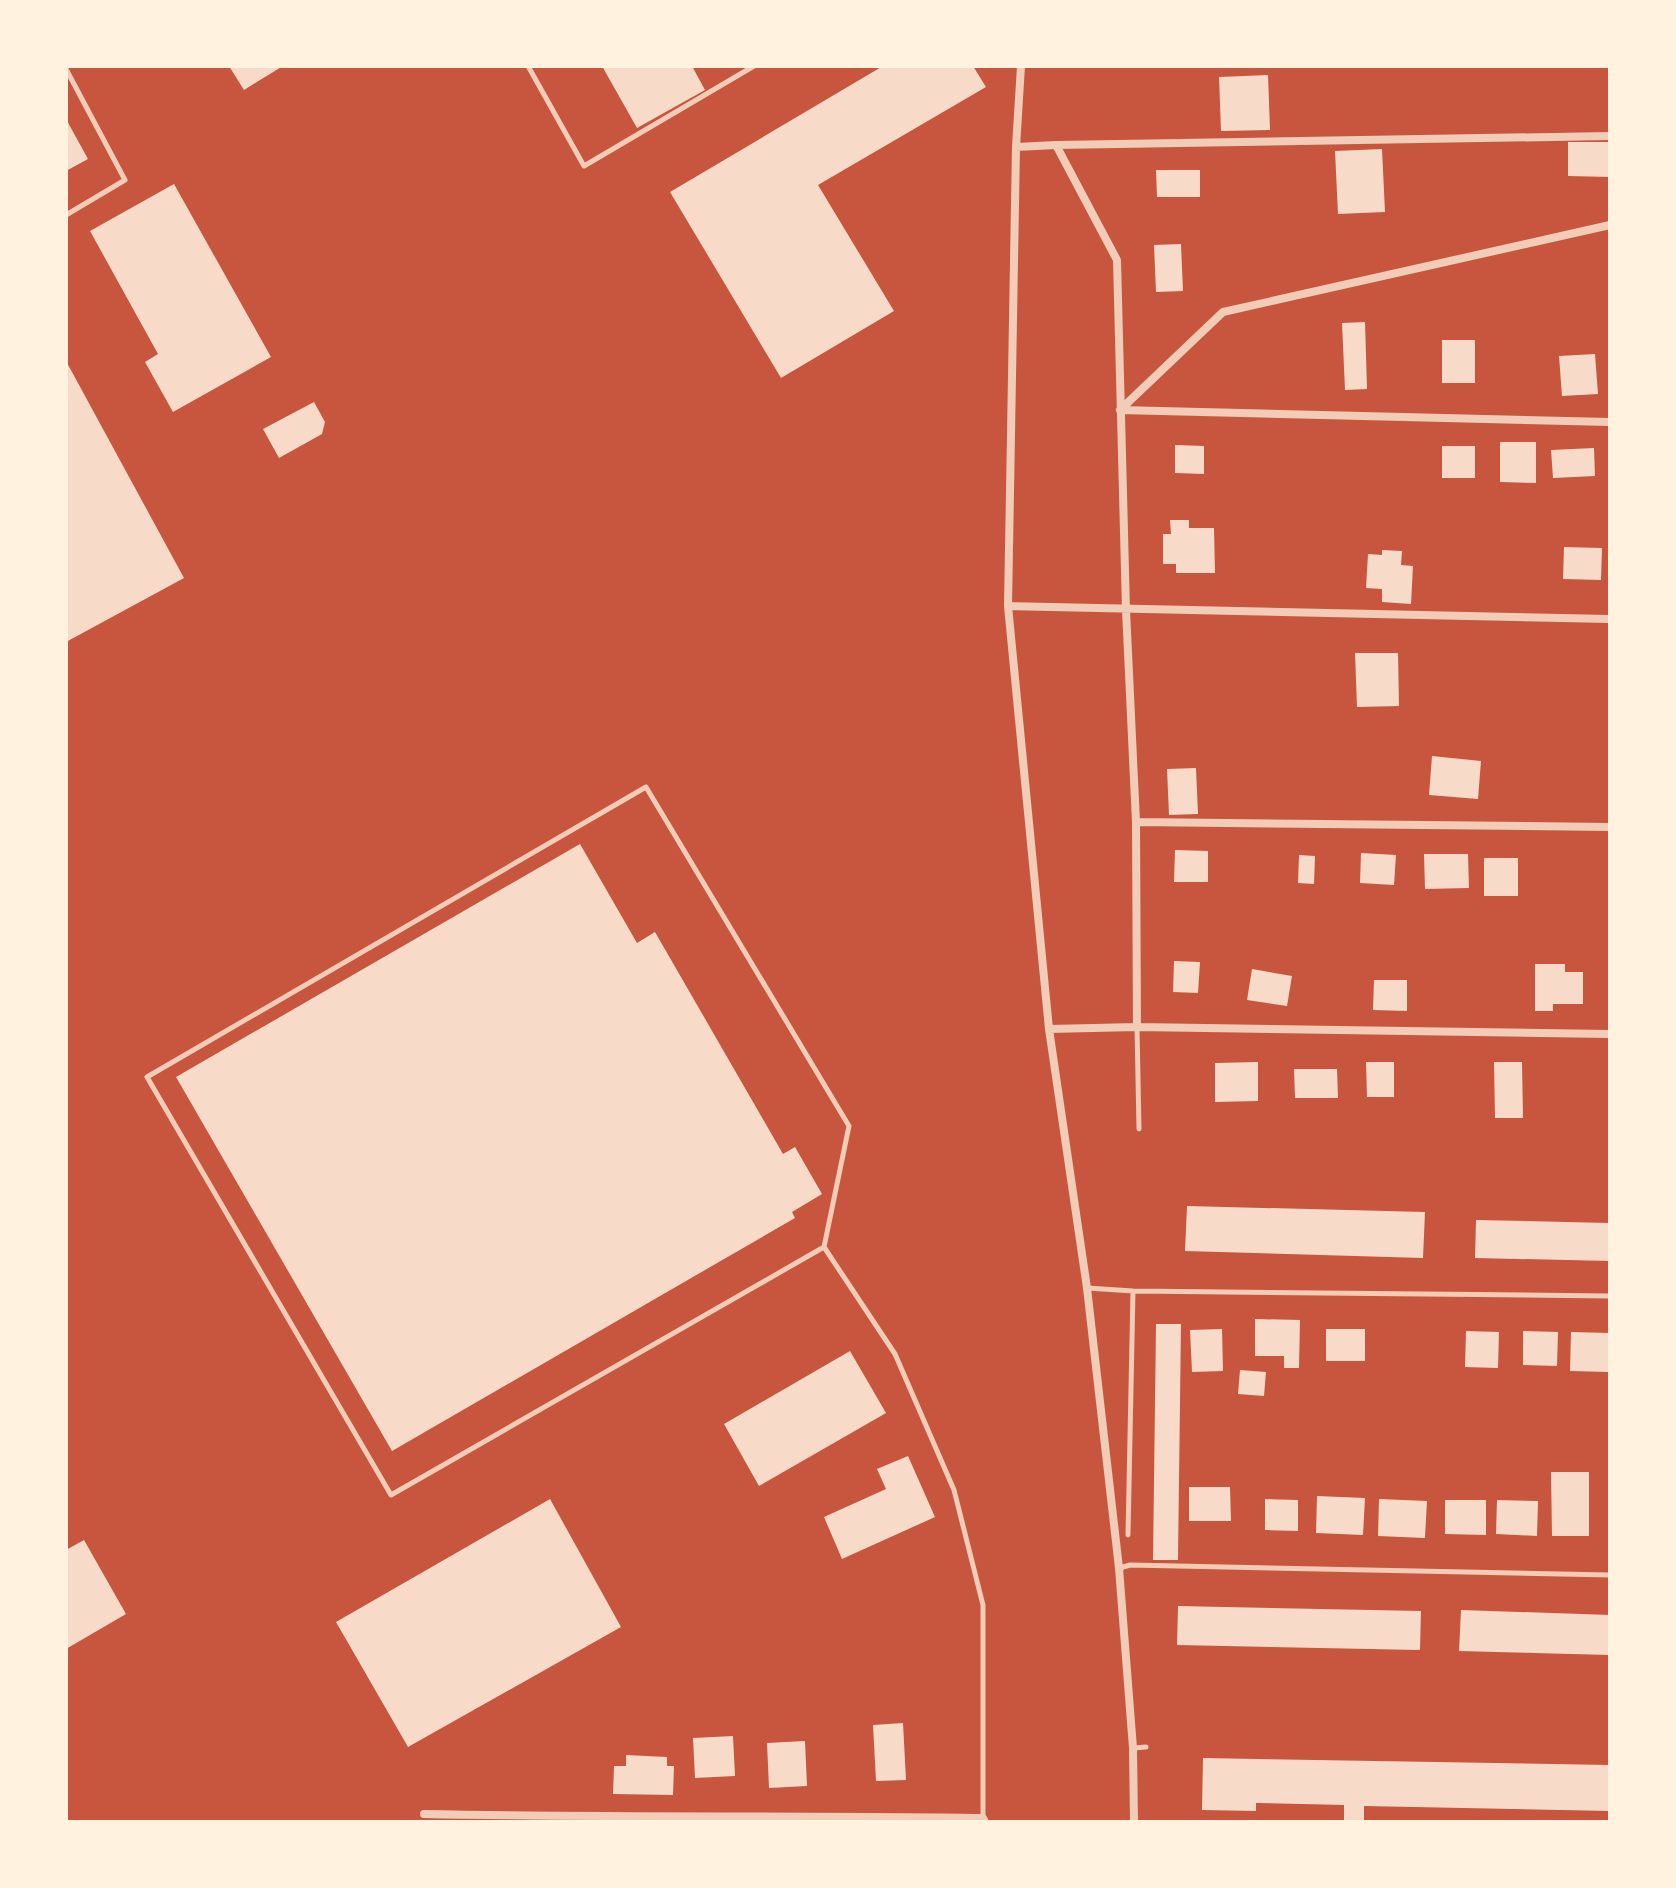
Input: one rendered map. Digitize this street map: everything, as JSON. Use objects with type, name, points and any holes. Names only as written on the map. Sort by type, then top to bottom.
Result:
[{"type":"street","points":[[1021,66],[1016,147],[1008,606],[1049,1029],[1087,1288],[1119,1568],[1133,1748],[1134,1822]]},
{"type":"street","points":[[1016,147],[1610,136]]},
{"type":"street","points":[[1056,145],[1117,260],[1126,610],[1136,822],[1137,1027]]},
{"type":"street","points":[[1120,410],[1223,312],[1610,225]]},
{"type":"street","points":[[1120,410],[1610,422]]},
{"type":"street","points":[[1008,606],[1610,619]]},
{"type":"street","points":[[1136,822],[1610,827]]},
{"type":"street","points":[[1049,1029],[1137,1027],[1610,1034]]},
{"type":"street","points":[[424,1814],[984,1820]]},
{"type":"lane","points":[[528,66],[584,166],[742,69],[754,66]]},
{"type":"lane","points":[[66,69],[125,180],[66,215]]},
{"type":"lane","points":[[824,1247],[391,1495],[147,1077],[646,787],[849,1126],[824,1247],[895,1354],[954,1490],[983,1605],[984,1820]]},
{"type":"lane","points":[[1137,1027],[1139,1129]]},
{"type":"lane","points":[[1087,1288],[1610,1296]]},
{"type":"lane","points":[[1128,1535],[1133,1291]]},
{"type":"lane","points":[[1119,1568],[1148,1565],[1610,1575]]},
{"type":"lane","points":[[1133,1748],[1146,1747]]},
{"type":"building","points":[[229,66],[283,66],[244,90]]},
{"type":"building","points":[[602,66],[692,66],[705,90],[637,128]]},
{"type":"building","points":[[883,66],[973,66],[986,87],[818,185],[894,311],[781,378],[670,192]]},
{"type":"building","points":[[1268,75],[1270,130],[1221,131],[1219,77]]},
{"type":"building","points":[[66,119],[88,159],[66,171]]},
{"type":"building","points":[[1568,142],[1610,142],[1610,177],[1568,176]]},
{"type":"building","points":[[1382,149],[1385,212],[1338,214],[1335,151]]},
{"type":"building","points":[[1156,170],[1200,170],[1200,197],[1157,197]]},
{"type":"building","points":[[174,184],[271,357],[173,412],[145,362],[158,354],[90,231]]},
{"type":"building","points":[[1181,244],[1183,291],[1156,292],[1154,245]]},
{"type":"building","points":[[1365,322],[1367,389],[1345,390],[1342,323]]},
{"type":"building","points":[[1442,340],[1475,340],[1475,383],[1442,383]]},
{"type":"building","points":[[1595,354],[1598,394],[1562,396],[1559,356]]},
{"type":"building","points":[[66,361],[184,578],[66,642]]},
{"type":"building","points":[[314,402],[325,422],[322,434],[279,458],[263,429]]},
{"type":"building","points":[[1500,442],[1536,442],[1536,483],[1500,482]]},
{"type":"building","points":[[1175,445],[1204,446],[1204,474],[1175,473]]},
{"type":"building","points":[[1442,446],[1475,446],[1475,478],[1442,478]]},
{"type":"building","points":[[1594,448],[1595,476],[1553,478],[1551,450]]},
{"type":"building","points":[[1170,520],[1189,520],[1189,528],[1214,528],[1215,573],[1176,573],[1176,564],[1163,564],[1163,534],[1171,534]]},
{"type":"building","points":[[1564,547],[1602,548],[1601,580],[1563,579]]},
{"type":"building","points":[[1382,550],[1402,551],[1401,565],[1413,566],[1411,604],[1382,602],[1382,589],[1366,588],[1368,554],[1382,555]]},
{"type":"building","points":[[1355,653],[1398,653],[1399,706],[1357,707]]},
{"type":"building","points":[[1432,756],[1481,761],[1478,799],[1429,795]]},
{"type":"building","points":[[1196,768],[1198,814],[1169,815],[1167,769]]},
{"type":"building","points":[[580,844],[637,943],[655,932],[783,1154],[795,1147],[822,1194],[792,1212],[795,1218],[392,1451],[176,1077]]},
{"type":"building","points":[[1175,850],[1208,851],[1208,882],[1174,882]]},
{"type":"building","points":[[1361,853],[1396,855],[1394,885],[1360,883]]},
{"type":"building","points":[[1424,854],[1468,854],[1469,888],[1425,889]]},
{"type":"building","points":[[1299,855],[1315,856],[1314,884],[1298,883]]},
{"type":"building","points":[[1484,858],[1518,858],[1518,896],[1484,896]]},
{"type":"building","points":[[1174,961],[1200,962],[1198,993],[1173,992]]},
{"type":"building","points":[[1535,964],[1565,964],[1565,972],[1583,972],[1583,1004],[1553,1004],[1553,1011],[1535,1011]]},
{"type":"building","points":[[1252,969],[1292,976],[1287,1006],[1247,1000]]},
{"type":"building","points":[[1374,980],[1407,980],[1407,1011],[1373,1010]]},
{"type":"building","points":[[1258,1062],[1258,1101],[1215,1102],[1215,1063]]},
{"type":"building","points":[[1366,1062],[1394,1062],[1394,1097],[1367,1097]]},
{"type":"building","points":[[1494,1062],[1522,1062],[1523,1118],[1495,1118]]},
{"type":"building","points":[[1294,1069],[1337,1069],[1338,1098],[1295,1098]]},
{"type":"building","points":[[1187,1206],[1425,1212],[1423,1258],[1185,1251]]},
{"type":"building","points":[[1476,1220],[1610,1223],[1610,1261],[1475,1258]]},
{"type":"building","points":[[1255,1319],[1300,1320],[1299,1368],[1284,1368],[1284,1356],[1255,1356]]},
{"type":"building","points":[[1156,1324],[1181,1324],[1178,1560],[1153,1560]]},
{"type":"building","points":[[1222,1329],[1223,1371],[1192,1372],[1190,1330]]},
{"type":"building","points":[[1326,1329],[1365,1329],[1365,1361],[1326,1361]]},
{"type":"building","points":[[1466,1331],[1499,1332],[1498,1368],[1465,1367]]},
{"type":"building","points":[[1523,1331],[1558,1332],[1557,1366],[1523,1365]]},
{"type":"building","points":[[1571,1332],[1610,1333],[1610,1372],[1570,1371]]},
{"type":"building","points":[[850,1351],[886,1413],[759,1486],[724,1424]]},
{"type":"building","points":[[1240,1370],[1266,1372],[1264,1396],[1238,1394]]},
{"type":"building","points":[[908,1456],[935,1517],[842,1559],[824,1517],[886,1489],[877,1469]]},
{"type":"building","points":[[1551,1472],[1589,1472],[1589,1536],[1552,1536]]},
{"type":"building","points":[[1189,1487],[1230,1487],[1231,1521],[1189,1521]]},
{"type":"building","points":[[1317,1496],[1365,1498],[1363,1535],[1316,1533]]},
{"type":"building","points":[[550,1499],[621,1627],[408,1747],[336,1622]]},
{"type":"building","points":[[1265,1499],[1298,1500],[1298,1531],[1265,1530]]},
{"type":"building","points":[[1379,1499],[1427,1501],[1425,1538],[1378,1536]]},
{"type":"building","points":[[1445,1500],[1486,1500],[1486,1535],[1445,1534]]},
{"type":"building","points":[[1497,1500],[1538,1501],[1537,1536],[1496,1534]]},
{"type":"building","points":[[84,1540],[126,1614],[66,1649],[66,1550]]},
{"type":"building","points":[[1178,1606],[1421,1611],[1420,1650],[1177,1645]]},
{"type":"building","points":[[1461,1610],[1610,1615],[1610,1655],[1459,1651]]},
{"type":"building","points":[[903,1723],[906,1780],[876,1781],[873,1725]]},
{"type":"building","points":[[733,1736],[735,1776],[695,1778],[693,1738]]},
{"type":"building","points":[[805,1741],[807,1786],[769,1788],[767,1743]]},
{"type":"building","points":[[626,1755],[667,1757],[667,1766],[674,1766],[673,1795],[613,1794],[614,1766],[626,1766]]},
{"type":"building","points":[[1203,1758],[1610,1765],[1610,1811],[1364,1806],[1364,1822],[1344,1822],[1344,1805],[1256,1803],[1256,1811],[1202,1810]]}]
